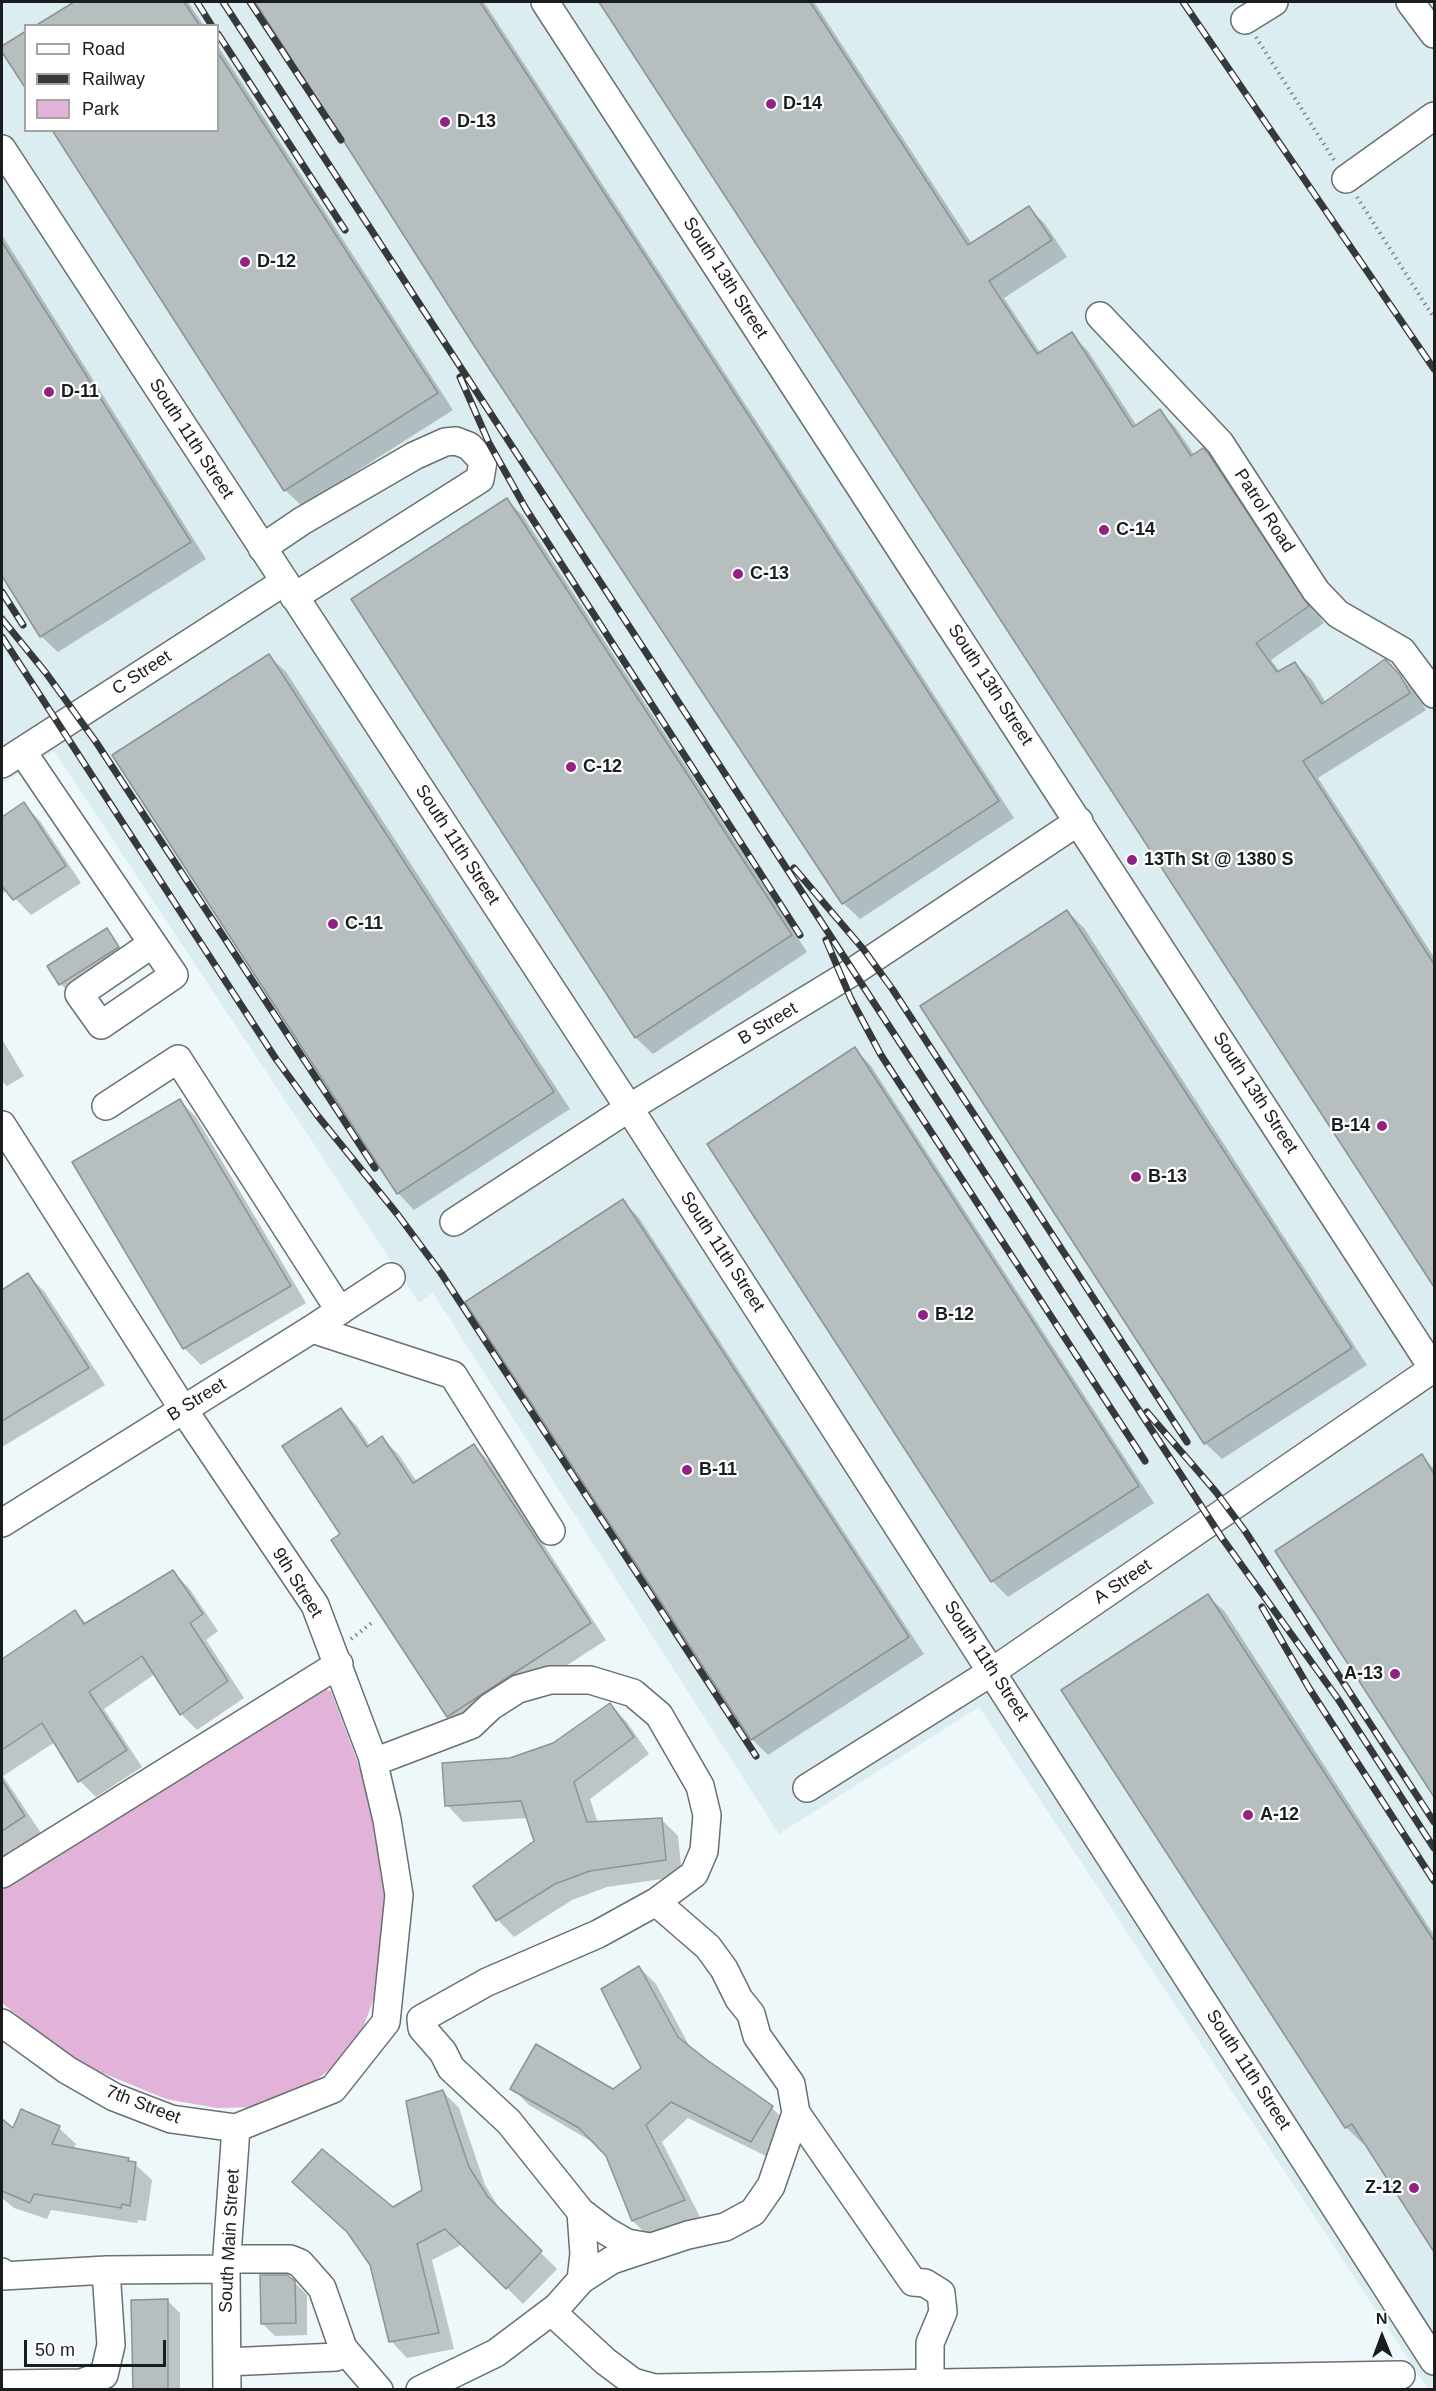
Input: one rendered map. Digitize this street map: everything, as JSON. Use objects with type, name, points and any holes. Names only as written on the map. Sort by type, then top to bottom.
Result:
[{"type":"lane","name":"South 13th Street","points":[[545,2],[1434,1369]]},
{"type":"lane","points":[[1245,20],[1274,2]]},
{"type":"lane","points":[[1410,2],[1434,34]]},
{"type":"lane","points":[[1346,179],[1434,116]]},
{"type":"lane","name":"South 11th Street","points":[[2,149],[629,1108],[993,1671],[1434,2361]]},
{"type":"lane","name":"Patrol Road","points":[[1100,316],[1220,443],[1316,591],[1338,614],[1402,651],[1434,693]]},
{"type":"lane","name":"C Street","points":[[12,757],[289,590],[480,479],[483,461],[469,446],[456,441],[444,442],[414,456],[302,521],[262,548]]},
{"type":"lane","points":[[12,757],[152,944]]},
{"type":"lane","name":"B Street","points":[[454,1222],[629,1108],[854,971],[1079,821]]},
{"type":"lane","points":[[106,1106],[178,1059],[340,1311]]},
{"type":"lane","name":"9th Street","points":[[2,1125],[183,1409],[315,1605],[374,1762],[387,1820],[399,1895],[386,2022],[333,2090]]},
{"type":"lane","name":"B Street","points":[[2,1523],[391,1277]]},
{"type":"lane","points":[[312,1329],[453,1374],[551,1532]]},
{"type":"lane","name":"A Street","points":[[807,1788],[993,1671],[1434,1369]]},
{"type":"lane","points":[[2,1874],[339,1664]]},
{"type":"lane","points":[[374,1762],[471,1725],[490,1707],[518,1689],[550,1680],[590,1680],[633,1694],[660,1715],[682,1751],[700,1786],[707,1815],[704,1851],[694,1874],[656,1902],[598,1934],[487,1982],[421,2019],[422,2028],[443,2052],[451,2068],[509,2122],[581,2212],[627,2243],[650,2247]]},
{"type":"lane","points":[[656,1902],[708,1947],[724,1969],[739,1999],[751,2014],[757,2036],[791,2084],[796,2113],[913,2282],[925,2283],[941,2294],[943,2312],[930,2343],[930,2382]]},
{"type":"lane","name":"7th Street","points":[[2,2023],[67,2070],[114,2097],[171,2119],[236,2128],[333,2090]]},
{"type":"lane","points":[[420,2390],[496,2353],[552,2312],[581,2280],[612,2260],[650,2247],[725,2227],[753,2212],[771,2186],[796,2113]]},
{"type":"lane","name":"South Main Street","points":[[226,2390],[227,2264],[236,2128]]},
{"type":"lane","points":[[581,2212],[584,2254],[581,2280]]},
{"type":"lane","points":[[2,2276],[290,2259],[300,2263],[322,2288],[343,2348],[379,2390]]},
{"type":"lane","points":[[2,2384],[81,2383],[104,2375],[111,2345],[106,2270]]},
{"type":"lane","points":[[552,2312],[604,2361],[633,2382],[654,2388],[1401,2375]]},
{"type":"lane","points":[[227,2362],[336,2357]]},
{"type":"path","points":[[350,1639],[374,1621]]},
{"type":"shaded area","points":[[2,2],[1434,2],[1434,2389],[1428,2389],[979,1707],[779,1834],[433,1293],[419,1303],[54,751],[2,784]]},
{"type":"green space","points":[[316,1685],[331,1691],[365,1782],[386,1886],[375,1995],[363,2028],[339,2063],[297,2094],[260,2107],[217,2108],[166,2099],[93,2069],[52,2043],[2,2003],[2,1890]]},
{"type":"building","points":[[74,2],[184,2],[199,24],[38,24]]},
{"type":"building","name":"C-13","points":[[255,2],[480,2],[999,801],[842,904],[475,347]]},
{"type":"building","points":[[599,2],[810,2],[968,245],[1029,206],[1052,240],[989,281],[1037,354],[1072,332],[1133,427],[1160,409],[1191,456],[1203,448],[1208,453],[1309,606],[1256,643],[1277,672],[1295,662],[1322,704],[1385,659],[1400,675],[1410,693],[1303,761],[1434,964],[1434,1287]]},
{"type":"building","points":[[24,32],[24,86],[2,52],[2,46]]},
{"type":"building","name":"D-12","points":[[219,55],[438,393],[284,491],[53,132],[219,132]]},
{"type":"building","name":"D-11","points":[[2,242],[191,542],[40,637],[2,576]]},
{"type":"building","name":"C-12","points":[[507,498],[792,935],[635,1038],[351,599]]},
{"type":"building","name":"C-11","points":[[269,654],[554,1092],[397,1194],[112,755]]},
{"type":"building","points":[[24,802],[66,866],[13,900],[2,886],[2,817]]},
{"type":"building","name":"B-13","points":[[1067,910],[1352,1348],[1204,1444],[920,1006]]},
{"type":"building","points":[[107,928],[119,947],[59,985],[47,966]]},
{"type":"building","name":"B-12","points":[[855,1047],[1139,1486],[991,1582],[707,1144]]},
{"type":"building","points":[[180,1099],[291,1286],[183,1349],[72,1162]]},
{"type":"building","name":"B-11","points":[[623,1199],[909,1637],[751,1740],[465,1302]]},
{"type":"building","points":[[28,1273],[89,1368],[2,1421],[2,1290]]},
{"type":"building","points":[[341,1408],[367,1447],[382,1436],[413,1483],[474,1444],[591,1623],[447,1717],[331,1540],[340,1534],[282,1446]]},
{"type":"building","name":"A-13","points":[[1422,1454],[1434,1474],[1434,1797],[1275,1551]]},
{"type":"building","points":[[173,1570],[203,1614],[190,1623],[228,1681],[180,1715],[142,1656],[89,1692],[127,1750],[78,1782],[42,1723],[2,1750],[2,1659],[75,1610],[84,1624]]},
{"type":"building","name":"A-12","points":[[1208,1594],[1434,1941],[1434,2252],[1352,2124],[1345,2128],[1061,1690]]},
{"type":"building","points":[[610,1703],[634,1737],[574,1782],[587,1822],[662,1818],[666,1860],[590,1871],[555,1884],[496,1921],[473,1886],[534,1841],[521,1801],[445,1806],[442,1763],[510,1758],[553,1743]]},
{"type":"building","points":[[2,1780],[25,1816],[2,1831]]},
{"type":"building","points":[[639,1966],[678,2037],[773,2106],[751,2142],[671,2102],[646,2125],[685,2200],[632,2221],[606,2156],[579,2128],[510,2089],[536,2044],[613,2089],[641,2068],[601,1989]]},
{"type":"building","points":[[443,2090],[469,2167],[488,2197],[542,2251],[506,2289],[445,2229],[417,2244],[439,2333],[389,2342],[370,2265],[347,2232],[292,2182],[322,2149],[393,2207],[422,2190],[406,2101]]},
{"type":"building","points":[[21,2109],[60,2126],[52,2144],[129,2158],[128,2161],[136,2162],[130,2206],[122,2204],[121,2208],[34,2194],[30,2203],[2,2191],[2,2119],[13,2128]]},
{"type":"building","points":[[260,2275],[287,2275],[295,2281],[296,2323],[261,2324]]},
{"type":"building","points":[[168,2299],[168,2390],[133,2390],[131,2300]]},
{"type":"railway","points":[[197,2],[211,24]]},
{"type":"railway","points":[[223,2],[1222,1538],[1338,1699],[1434,1848]]},
{"type":"railway","points":[[250,2],[341,140]]},
{"type":"railway","points":[[1183,2],[1434,369]]},
{"type":"railway","points":[[219,36],[345,230]]},
{"type":"railway","points":[[460,377],[489,443],[526,509],[800,935]]},
{"type":"railway","points":[[2,592],[23,625]]},
{"type":"railway","points":[[2,619],[46,673],[96,742],[375,1168]]},
{"type":"railway","points":[[2,637],[276,1059],[441,1273],[756,1756]]},
{"type":"railway","points":[[794,868],[864,950],[893,990],[1187,1442]]},
{"type":"railway","points":[[826,940],[851,999],[881,1055],[1145,1461]]},
{"type":"railway","points":[[1147,1412],[1216,1492],[1245,1531],[1434,1822]]},
{"type":"railway","points":[[1262,1607],[1309,1688],[1434,1881]]},
{"type":"place","name":"D-14","points":[[771,104]]},
{"type":"place","name":"D-13","points":[[445,122]]},
{"type":"place","name":"D-12","points":[[245,262]]},
{"type":"place","name":"D-11","points":[[49,392]]},
{"type":"place","name":"C-14","points":[[1104,530]]},
{"type":"place","name":"C-13","points":[[738,574]]},
{"type":"place","name":"C-12","points":[[571,767]]},
{"type":"place","name":"13Th St @ 1380 S","points":[[1132,860]]},
{"type":"place","name":"C-11","points":[[333,924]]},
{"type":"place","name":"B-14","points":[[1382,1126]]},
{"type":"place","name":"B-13","points":[[1136,1177]]},
{"type":"place","name":"B-12","points":[[923,1315]]},
{"type":"place","name":"B-11","points":[[687,1470]]},
{"type":"place","name":"A-13","points":[[1395,1674]]},
{"type":"place","name":"A-12","points":[[1248,1815]]},
{"type":"place","name":"Z-12","points":[[1414,2188]]}]
